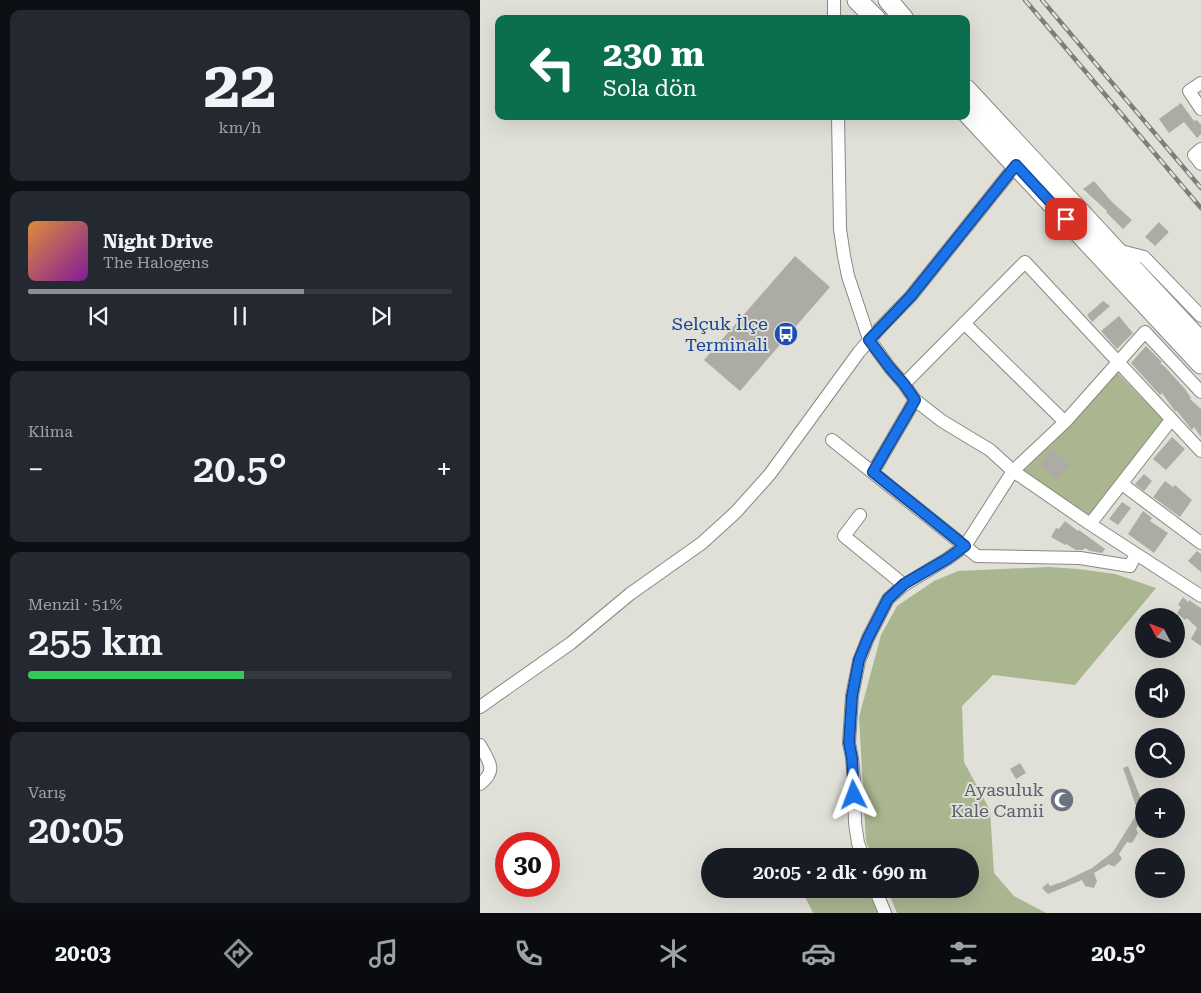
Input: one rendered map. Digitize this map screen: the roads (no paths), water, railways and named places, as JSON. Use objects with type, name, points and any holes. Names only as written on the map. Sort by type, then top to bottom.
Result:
[{"type":"highway","points":[[857,0],[872,15]]},
{"type":"highway","points":[[888,0],[901,15]]},
{"type":"highway","points":[[970,93],[1201,342]]},
{"type":"highway","points":[[970,116],[1201,364]]},
{"type":"street","points":[[834,0],[834,15]]},
{"type":"street","points":[[1201,83],[1189,91],[1201,109]]},
{"type":"street","points":[[838,120],[840,229],[848,276],[869,340],[890,368],[915,400],[942,421],[990,450],[1013,471],[1090,524],[1201,595]]},
{"type":"street","points":[[480,708],[571,642],[630,594],[702,543],[736,512],[770,474],[869,340],[911,296],[1016,165]]},
{"type":"street","points":[[1115,249],[1144,257],[1201,316]]},
{"type":"street","points":[[904,384],[1025,262],[1201,451]]},
{"type":"street","points":[[964,323],[1065,422]]},
{"type":"street","points":[[860,848],[855,824],[853,773],[849,743],[852,696],[859,660],[888,599],[904,584],[947,559],[965,546],[1013,471],[1065,422],[1145,332],[1201,392]]},
{"type":"street","points":[[873,472],[915,400]]},
{"type":"street","points":[[1090,524],[1171,420]]},
{"type":"street","points":[[832,440],[977,556],[1080,558],[1130,566],[1136,554]]},
{"type":"street","points":[[1122,484],[1201,543]]},
{"type":"street","points":[[860,515],[844,536],[904,584]]},
{"type":"street","points":[[480,745],[491,768],[488,777],[480,784]]},
{"type":"street","points":[[879,898],[885,913]]},
{"type":"railway","points":[[1025,0],[1201,208]]},
{"type":"railway","points":[[1042,0],[1201,188]]},
{"type":"place","name":"Selçuk İlçe Terminali","points":[[786,334]]},
{"type":"place","name":"Ayasuluk Kale Camii","points":[[1062,800]]}]
